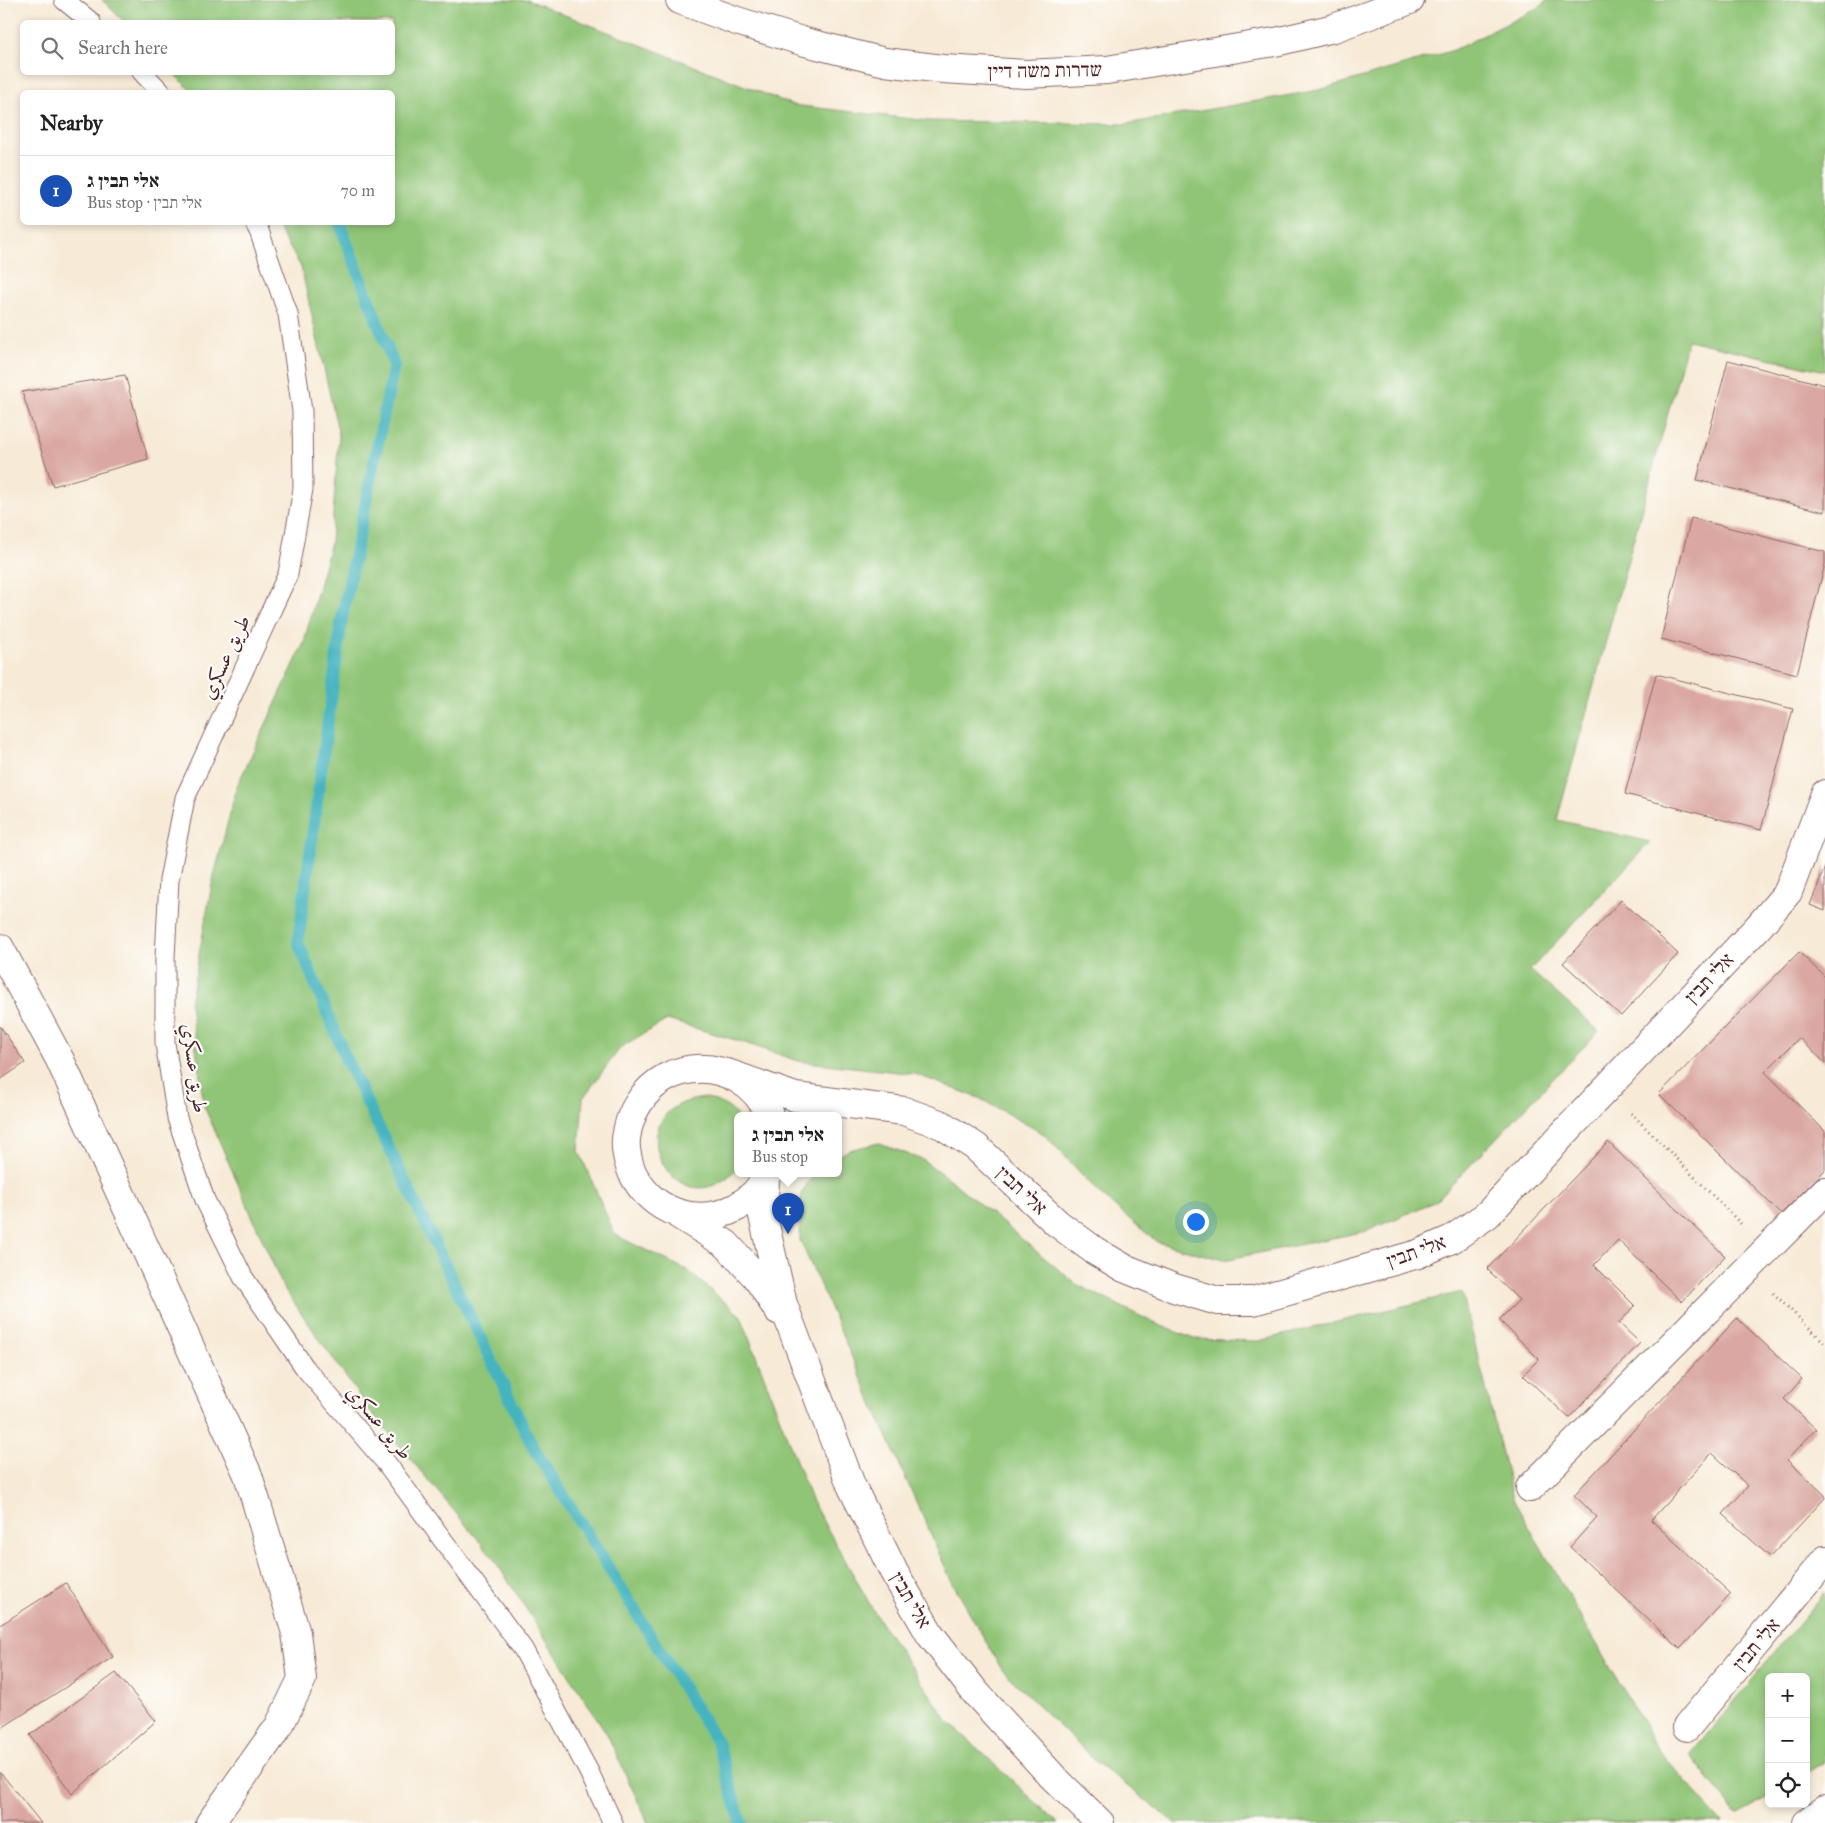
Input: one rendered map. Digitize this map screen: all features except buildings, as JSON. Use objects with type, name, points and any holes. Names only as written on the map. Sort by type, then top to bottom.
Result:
[{"type":"street","name":"שדרות משה דיין","points":[[680,0],[737,21],[805,42],[885,62],[943,69],[1026,74],[1107,70],[1280,42],[1334,28],[1410,0]]},
{"type":"street","name":"אלי תבין","points":[[792,1332],[758,1279],[726,1244],[655,1202],[638,1185],[629,1164],[626,1140],[630,1117],[642,1096],[660,1080],[681,1070],[704,1068],[727,1073],[795,1097],[904,1111],[942,1125],[976,1147],[1057,1223],[1095,1251],[1124,1268],[1174,1288],[1218,1301],[1253,1301],[1418,1254],[1452,1239],[1487,1214],[1759,926],[1788,892],[1825,794]]},
{"type":"street","points":[[0,948],[60,1060],[248,1475],[296,1633],[302,1679],[279,1726],[210,1823]]},
{"type":"street","points":[[727,1073],[749,1086],[766,1106],[768,1112]]},
{"type":"street","name":"אלי תבין","points":[[830,1112],[856,1106]]},
{"type":"street","name":"אלי תבין","points":[[766,1177],[763,1216],[792,1332],[851,1485],[894,1572],[930,1634],[975,1692],[1052,1776],[1100,1823]]},
{"type":"street","points":[[676,1213],[701,1217],[726,1213],[748,1200],[766,1177]]},
{"type":"street","points":[[1530,1488],[1825,1190]]},
{"type":"street","name":"אלי תבין","points":[[1687,1727],[1825,1560]]},
{"type":"street","points":[[1806,1823],[1825,1809]]},
{"type":"lane","points":[[64,0],[89,20]]},
{"type":"lane","points":[[145,75],[159,90]]},
{"type":"lane","name":"طريق عسكري","points":[[256,225],[288,314],[302,411],[303,489],[288,574],[185,798],[168,880],[165,1043],[177,1118],[205,1200],[243,1277],[305,1368],[387,1464],[523,1649],[613,1823]]},
{"type":"path","points":[[1606,1088],[1767,1250]]},
{"type":"path","points":[[1747,1269],[1825,1344]]},
{"type":"green space","points":[[102,0],[527,0],[793,105],[929,121],[1126,124],[1319,90],[1454,50],[1536,9],[1548,0],[1825,0],[1825,371],[1688,340],[1557,820],[1650,842],[1530,970],[1599,1031],[1436,1201],[1367,1231],[1224,1260],[1157,1242],[1103,1197],[1044,1134],[979,1098],[915,1074],[798,1061],[667,1020],[621,1047],[583,1098],[579,1151],[615,1235],[687,1270],[741,1316],[811,1500],[879,1620],[948,1721],[1058,1823],[648,1823],[607,1734],[492,1556],[369,1410],[283,1287],[204,1106],[190,1004],[212,884],[237,786],[303,645],[331,542],[339,435],[301,267],[276,225],[395,225],[395,90],[190,90],[175,75],[395,75],[395,20],[122,20]]},
{"type":"green space","points":[[706,1098],[720,1103],[734,1112],[734,1170],[715,1185],[693,1187],[675,1178],[662,1162],[657,1142],[661,1122],[676,1106]]},
{"type":"green space","points":[[879,1143],[923,1160],[953,1182],[1076,1284],[1154,1323],[1194,1339],[1258,1341],[1462,1292],[1514,1501],[1658,1750],[1723,1822],[1175,1823],[1096,1762],[1002,1670],[950,1578],[800,1240],[801,1193],[812,1177],[842,1177],[842,1154],[849,1150]]},
{"type":"green space","points":[[1825,1592],[1825,1762],[1810,1771],[1810,1673],[1765,1673],[1765,1799],[1737,1814],[1690,1755]]},
{"type":"waterway","points":[[340,225],[394,365],[342,618],[298,942],[347,1061],[532,1445],[718,1744],[741,1823]]},
{"type":"place","name":"אלי תבין ג","points":[[788,1234]]}]
